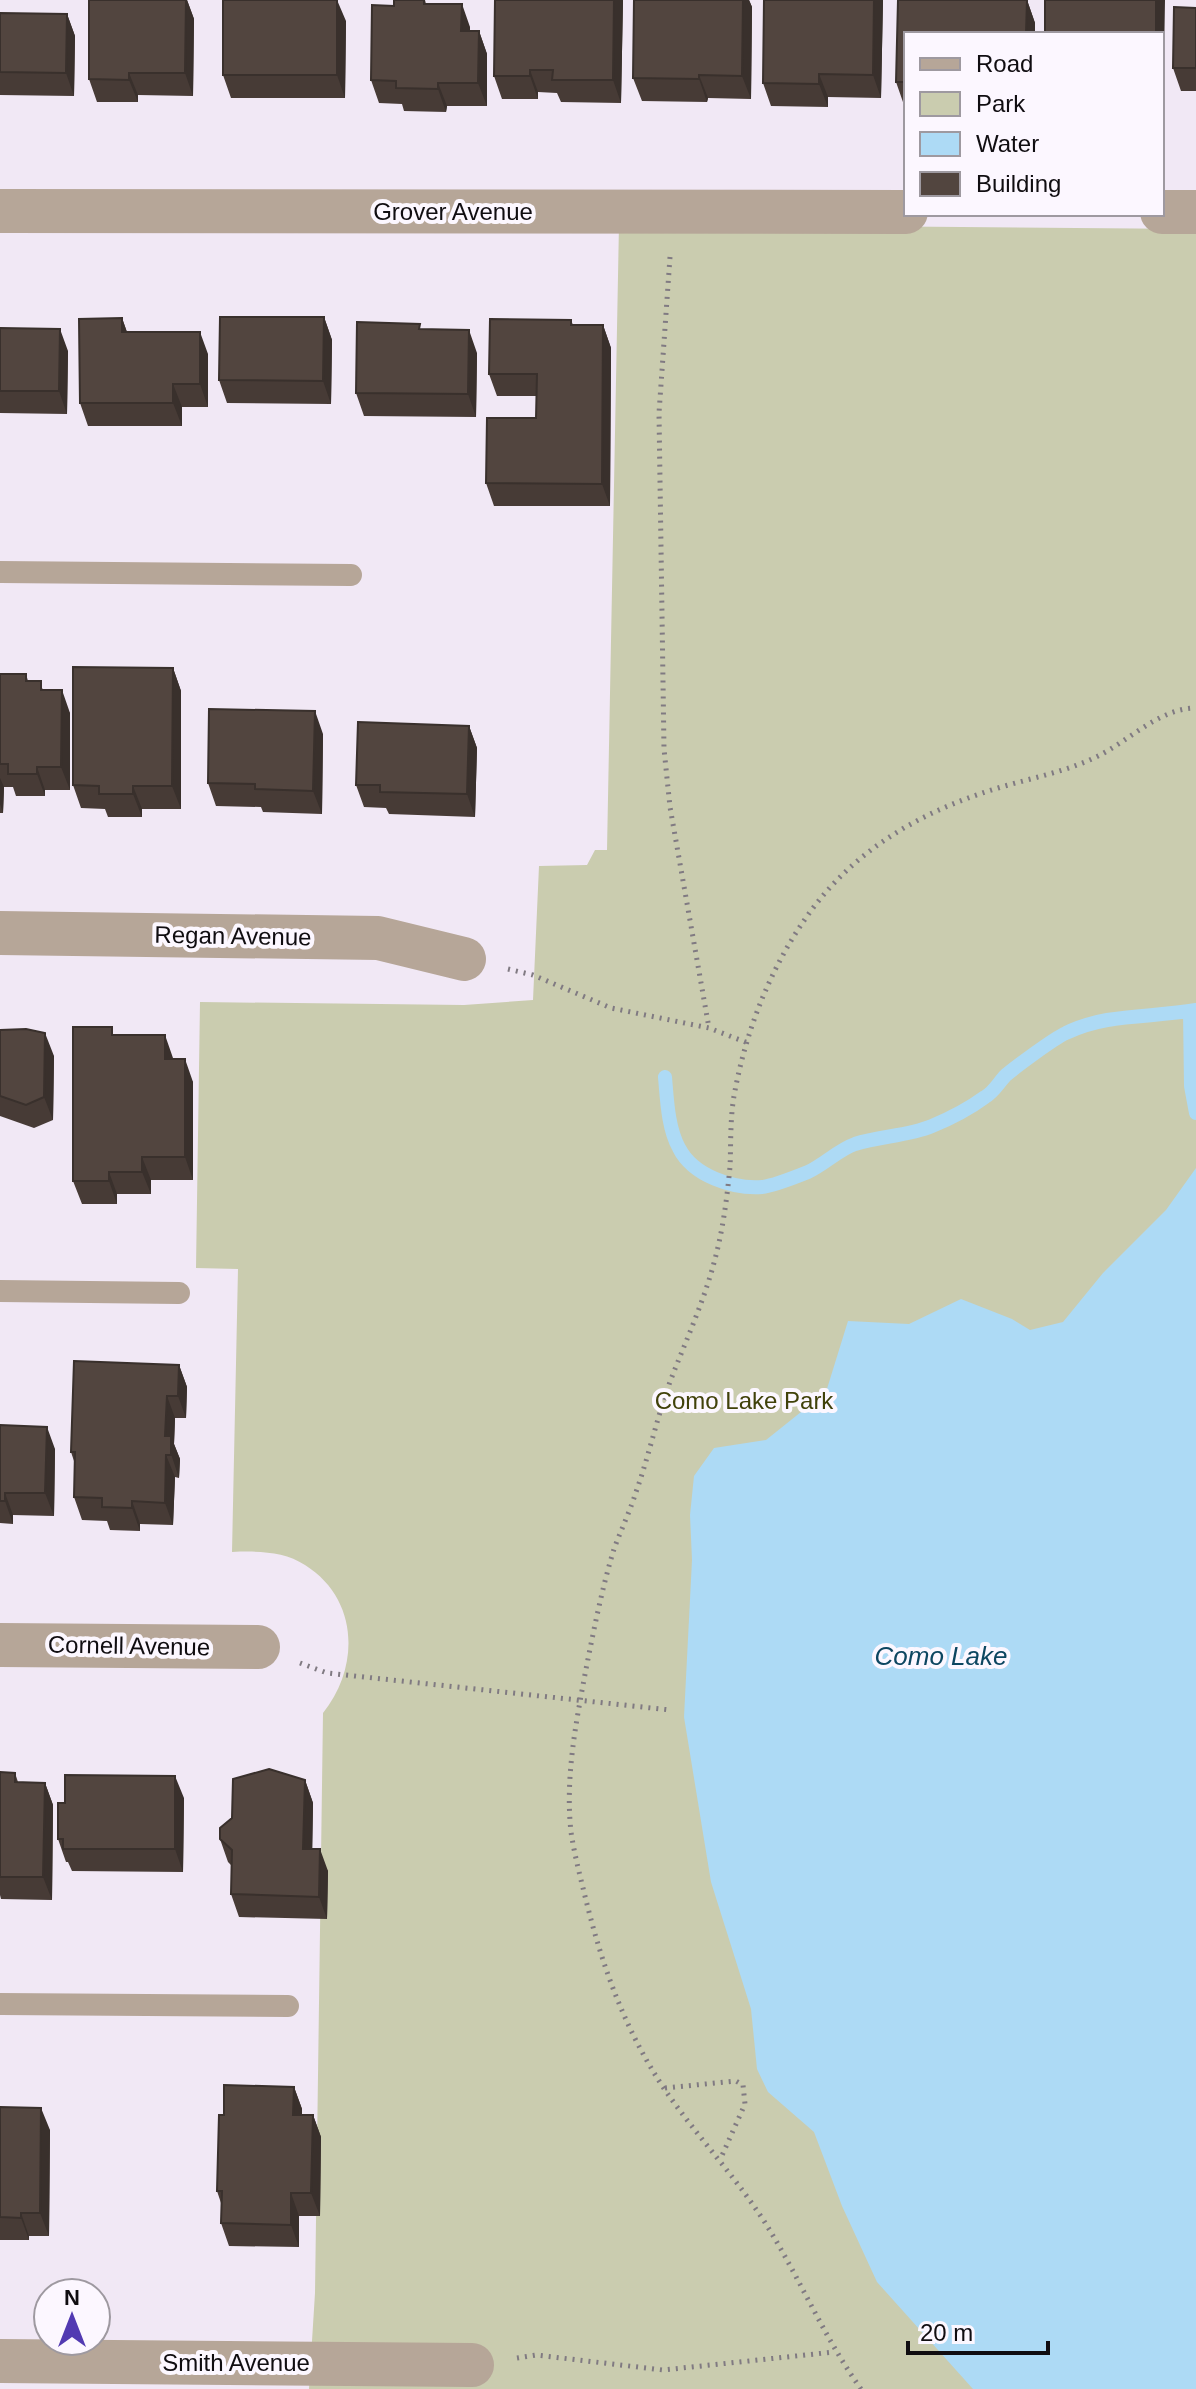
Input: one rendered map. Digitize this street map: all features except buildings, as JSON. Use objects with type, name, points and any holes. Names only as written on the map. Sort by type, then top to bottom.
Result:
[{"type":"street","name":"Grover Avenue","points":[[0,211],[904,212]]},
{"type":"street","points":[[1164,212],[1196,212]]},
{"type":"street","name":"Regan Avenue","points":[[0,933],[378,938],[464,959]]},
{"type":"street","name":"Cornell Avenue","points":[[0,1645],[258,1647]]},
{"type":"street","name":"Smith Avenue","points":[[0,2361],[472,2365]]},
{"type":"lane","points":[[0,572],[351,575]]},
{"type":"lane","points":[[0,1291],[179,1293]]},
{"type":"lane","points":[[0,2004],[288,2006]]},
{"type":"path","points":[[671,244],[659,413],[664,749],[670,807],[709,1028]]},
{"type":"path","points":[[861,2389],[834,2352],[766,2225],[664,2088],[619,2008],[592,1925],[571,1834],[570,1765],[595,1625],[614,1551],[671,1378],[716,1258],[729,1173],[734,1097],[762,996],[788,945],[814,907],[844,872],[870,850],[935,809],[1071,767],[1096,757],[1169,714],[1196,708]]},
{"type":"path","points":[[464,959],[533,975],[611,1008],[709,1028],[748,1043]]},
{"type":"path","points":[[258,1647],[327,1673],[670,1710]]},
{"type":"path","points":[[664,2088],[736,2081],[743,2085],[745,2104],[720,2160]]},
{"type":"path","points":[[472,2365],[536,2355],[663,2370],[834,2352]]},
{"type":"green space","name":"Como Lake Park","points":[[619,224],[1196,229],[1196,2389],[309,2389],[315,2293],[323,1713],[343,1675],[348,1655],[348,1634],[336,1596],[323,1579],[305,1565],[279,1554],[232,1552],[238,1269],[196,1268],[200,1002],[464,1005],[533,1000],[539,866],[587,865],[595,850],[607,850]]},
{"type":"water","name":"Como Lake","points":[[1196,1168],[1196,2389],[973,2389],[877,2282],[842,2206],[814,2132],[768,2092],[757,2069],[751,2009],[711,1882],[684,1717],[694,1476],[714,1448],[766,1440],[826,1392],[848,1321],[909,1324],[961,1299],[1012,1319],[1030,1330],[1063,1322],[1103,1273],[1166,1210]]},
{"type":"waterway","points":[[665,1077],[672,1132],[685,1158],[715,1179],[739,1186],[762,1187],[808,1172],[855,1144],[923,1129],[952,1117],[988,1095],[1006,1075],[1066,1033],[1113,1019],[1196,1010]]},
{"type":"waterway","points":[[1190,1011],[1191,1086],[1196,1113]]}]
